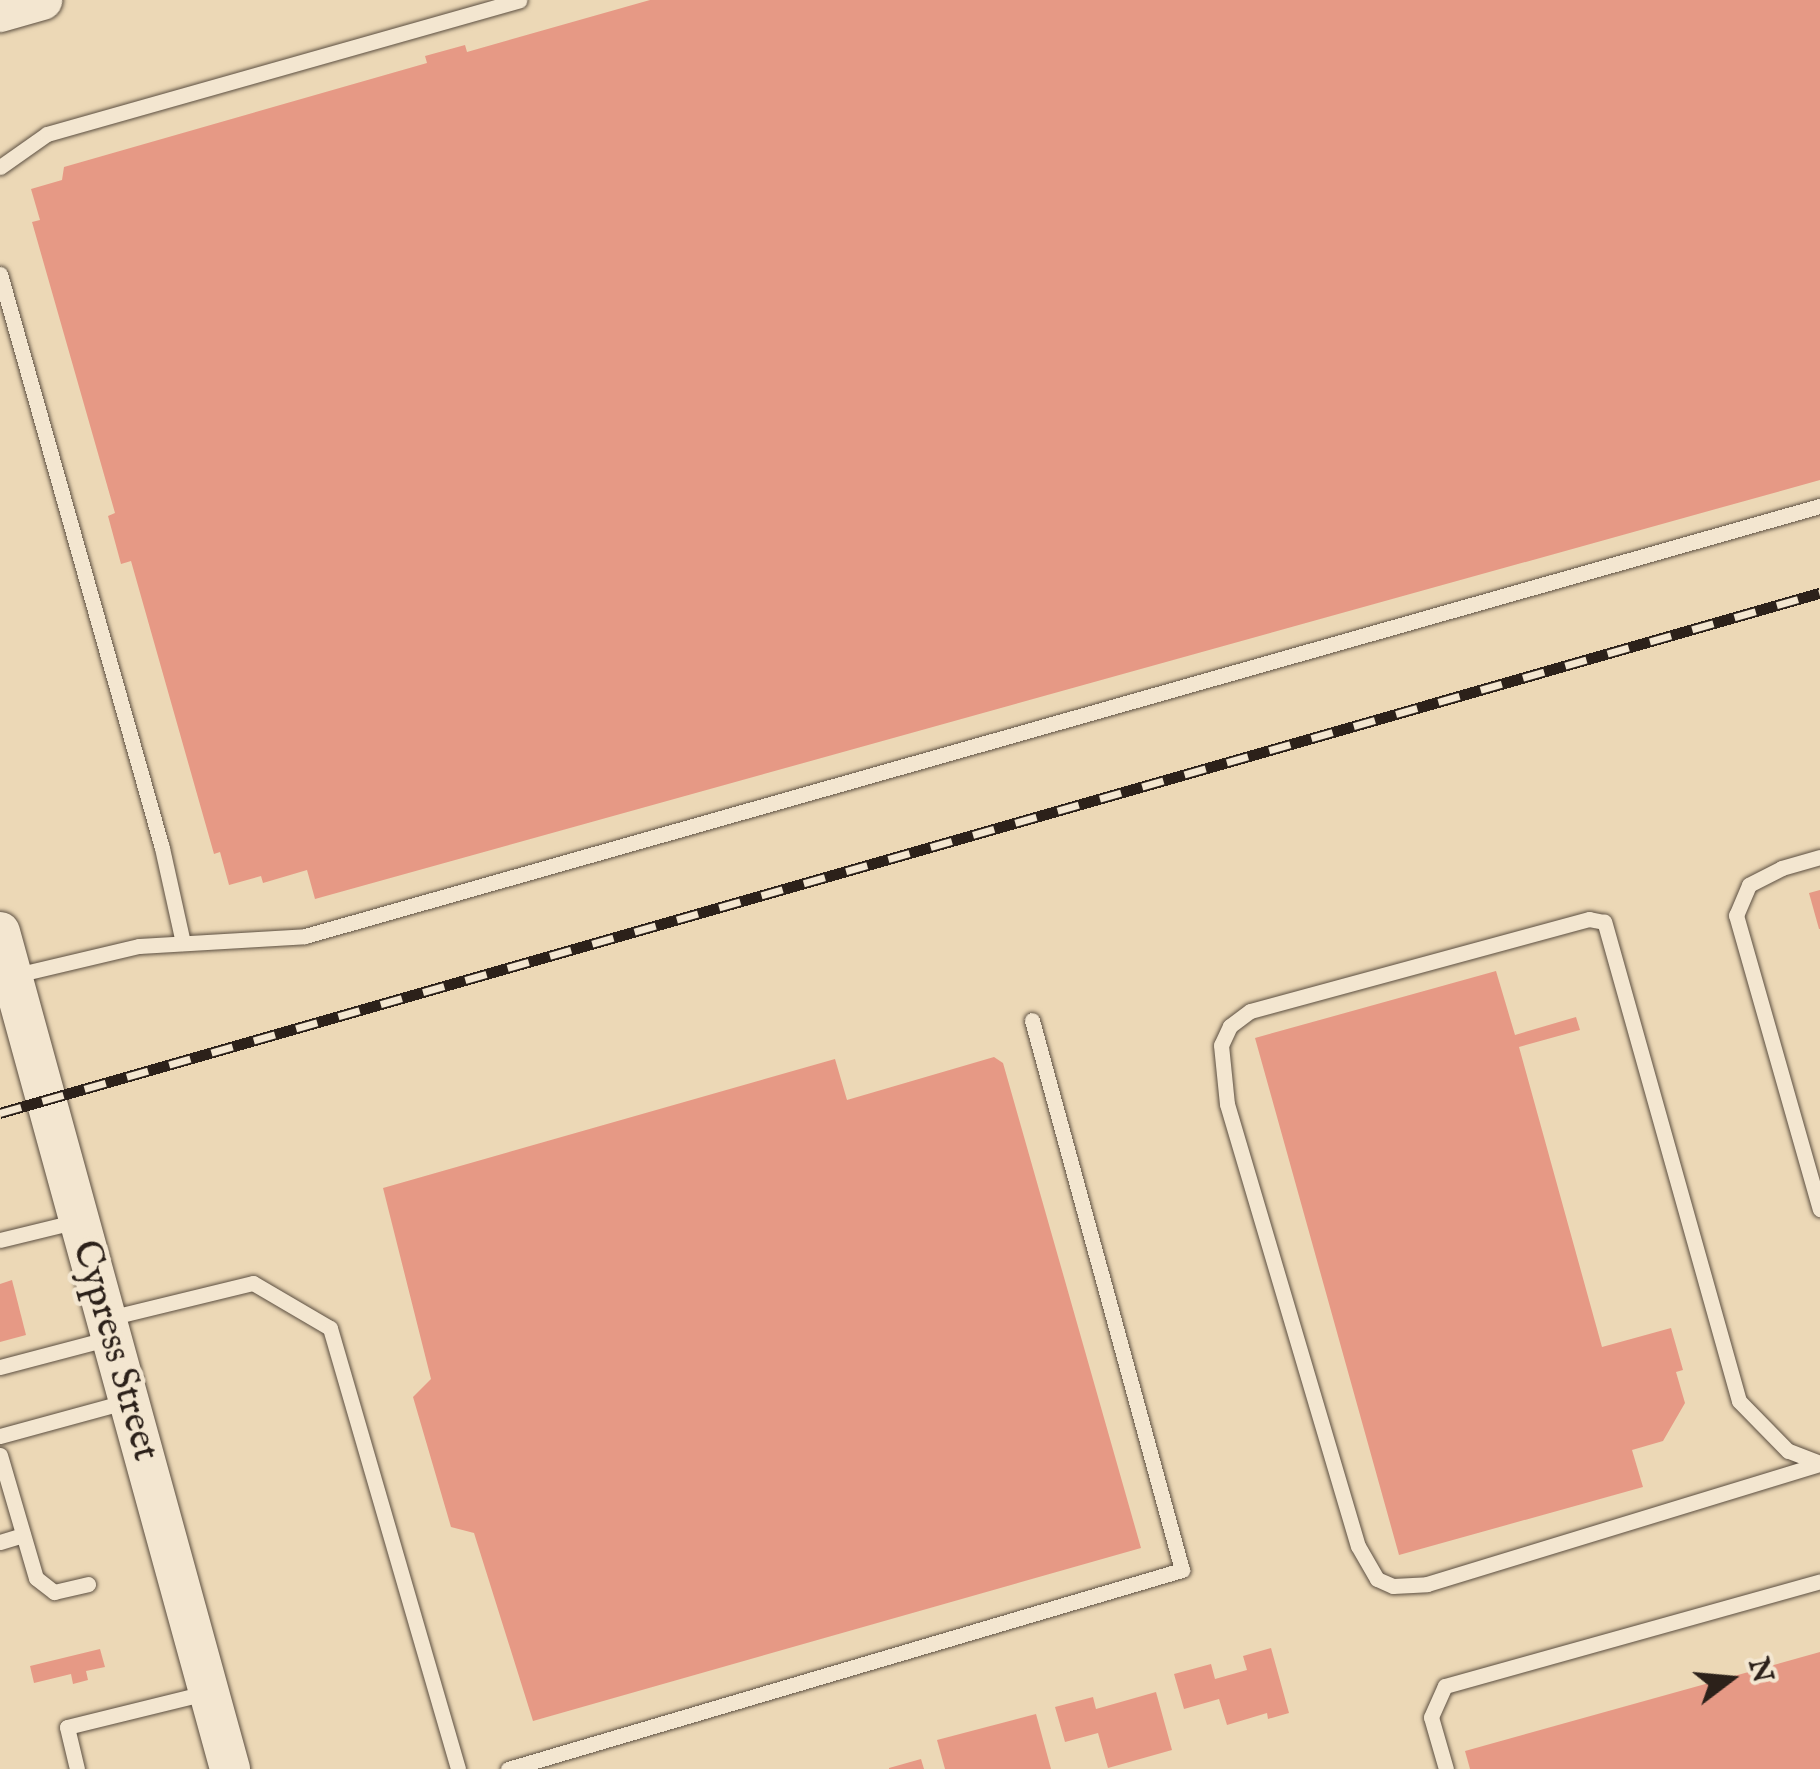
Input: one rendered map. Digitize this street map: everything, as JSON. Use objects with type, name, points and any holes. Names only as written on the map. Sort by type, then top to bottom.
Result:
[{"type":"street","points":[[0,12],[42,0]]},
{"type":"street","name":"Cypress Street","points":[[0,932],[11,1000],[78,1221],[230,1769]]},
{"type":"lane","points":[[0,167],[46,134],[519,0]]},
{"type":"lane","points":[[0,274],[157,829],[183,944]]},
{"type":"lane","points":[[11,1000],[139,946],[305,936],[1820,506]]},
{"type":"lane","points":[[1820,857],[1782,868],[1749,885],[1736,915],[1820,1209]]},
{"type":"lane","points":[[1589,919],[1604,922],[1739,1401],[1788,1450],[1820,1463],[1427,1584],[1393,1586],[1376,1579],[1358,1546],[1226,1104],[1221,1044],[1230,1026],[1250,1010],[1589,919]]},
{"type":"lane","points":[[508,1769],[1182,1570],[1032,1020]]},
{"type":"lane","points":[[0,1240],[78,1221]]},
{"type":"lane","points":[[0,1367],[108,1328],[253,1284],[330,1328],[458,1769]]},
{"type":"lane","points":[[0,1436],[128,1401]]},
{"type":"lane","points":[[0,1455],[36,1578],[54,1592],[88,1584]]},
{"type":"lane","points":[[0,1542],[24,1535]]},
{"type":"lane","points":[[1446,1769],[1431,1717],[1445,1686],[1820,1581]]},
{"type":"lane","points":[[77,1769],[66,1727],[209,1692]]},
{"type":"building","points":[[650,0],[1820,0],[1820,480],[315,899],[307,870],[263,883],[261,876],[229,885],[220,852],[214,854],[131,561],[121,564],[108,516],[115,513],[32,222],[40,220],[31,189],[62,180],[64,167],[427,63],[425,56],[465,45],[467,52]]},
{"type":"building","points":[[1820,890],[1820,929],[1819,929],[1809,893]]},
{"type":"building","points":[[1496,971],[1515,1035],[1576,1017],[1580,1030],[1519,1047],[1602,1347],[1671,1328],[1683,1370],[1676,1372],[1685,1403],[1663,1441],[1632,1450],[1643,1487],[1399,1555],[1255,1038]]},
{"type":"building","points":[[994,1057],[1003,1063],[1141,1548],[533,1721],[474,1533],[451,1527],[413,1397],[431,1379],[383,1188],[835,1059],[847,1100]]},
{"type":"building","points":[[12,1280],[26,1335],[0,1342],[0,1284]]},
{"type":"building","points":[[1271,1648],[1289,1713],[1268,1719],[1267,1713],[1227,1725],[1219,1699],[1184,1709],[1174,1674],[1211,1664],[1215,1679],[1247,1670],[1243,1656]]},
{"type":"building","points":[[100,1649],[105,1667],[86,1671],[88,1680],[73,1684],[71,1674],[34,1683],[30,1666]]},
{"type":"building","points":[[1820,1652],[1820,1769],[1470,1769],[1465,1751]]},
{"type":"building","points":[[1156,1692],[1172,1750],[1108,1768],[1098,1733],[1065,1742],[1055,1707],[1093,1697],[1096,1709]]},
{"type":"building","points":[[1036,1714],[1051,1769],[945,1769],[937,1740]]},
{"type":"building","points":[[921,1759],[924,1769],[889,1769],[889,1768]]},
{"type":"railway","points":[[0,1113],[1820,593]]}]
